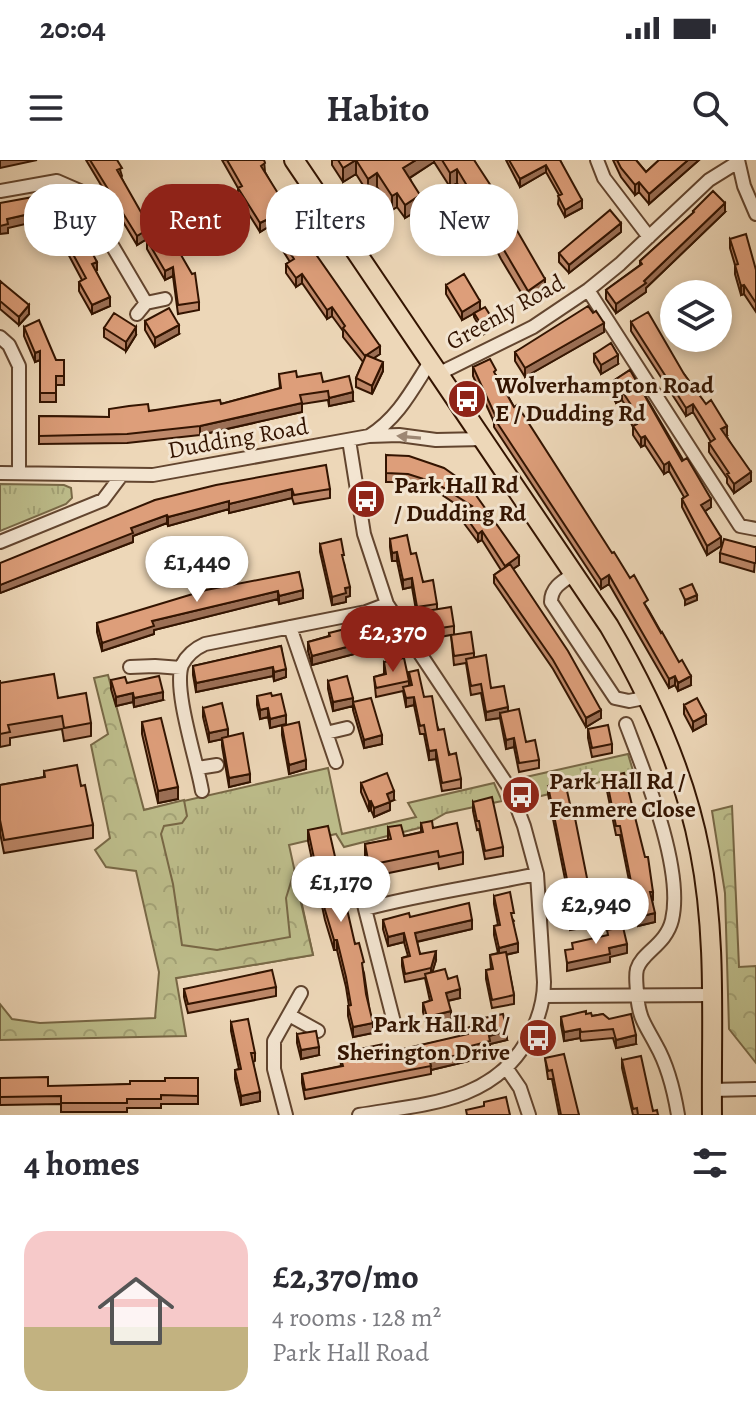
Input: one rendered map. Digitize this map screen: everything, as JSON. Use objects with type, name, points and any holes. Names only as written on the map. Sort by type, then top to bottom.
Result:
[{"type":"main road","points":[[294,160],[609,626],[649,697],[687,800],[699,843],[708,924],[712,1115]]},
{"type":"street","points":[[597,160],[604,178],[649,237]]},
{"type":"street","name":"Greenly Road","points":[[434,368],[533,327],[588,290],[709,180],[738,161]]},
{"type":"street","points":[[738,161],[756,214]]},
{"type":"street","points":[[0,191],[57,181],[80,191],[146,303]]},
{"type":"street","points":[[588,290],[740,526],[756,529]]},
{"type":"street","points":[[137,314],[146,303],[165,299]]},
{"type":"street","points":[[0,337],[9,345],[19,366],[19,473]]},
{"type":"street","points":[[369,436],[387,424],[434,368]]},
{"type":"street","name":"Dudding Road","points":[[0,473],[121,476],[176,473],[369,436],[483,439]]},
{"type":"street","points":[[349,440],[364,534],[387,604],[510,789],[524,826],[537,874],[544,996],[533,1030],[507,1069],[477,1090],[401,1112],[359,1115]]},
{"type":"street","points":[[0,542],[103,500],[121,476]]},
{"type":"street","points":[[574,574],[557,585],[551,602],[615,698],[629,701],[649,697]]},
{"type":"street","points":[[202,791],[182,698],[181,668],[184,660],[205,644],[366,612],[387,604]]},
{"type":"street","points":[[290,627],[336,762]]},
{"type":"street","points":[[130,667],[181,668]]},
{"type":"street","points":[[626,724],[654,806],[675,892],[667,935],[639,965],[637,996],[639,1017],[665,1064],[678,1115]]},
{"type":"street","points":[[326,733],[347,728]]},
{"type":"street","points":[[198,768],[217,765]]},
{"type":"street","points":[[356,870],[395,1026]]},
{"type":"street","points":[[365,909],[410,897],[438,895],[537,874]]},
{"type":"street","points":[[286,1115],[274,1069],[274,1041],[301,993]]},
{"type":"street","points":[[544,996],[711,995]]},
{"type":"street","points":[[289,1015],[318,1031]]},
{"type":"street","points":[[507,1069],[520,1088],[529,1115]]},
{"type":"street","points":[[711,1090],[756,1089]]},
{"type":"green space","points":[[0,484],[64,485],[71,488],[72,498],[66,504],[0,531]]},
{"type":"green space","points":[[108,675],[144,810],[184,800],[187,816],[182,823],[164,826],[161,834],[173,884],[182,945],[217,950],[290,937],[286,898],[294,872],[313,955],[176,978],[186,1036],[0,1040],[0,1004],[12,1019],[40,1023],[155,1018],[159,972],[136,871],[106,867],[95,850],[110,838],[91,745],[108,734],[94,678]]},
{"type":"green space","points":[[628,754],[634,774],[528,799],[517,779]]},
{"type":"green space","points":[[328,768],[342,834],[416,817],[408,803],[494,783],[502,801],[446,813],[419,828],[344,847],[336,834],[289,845],[313,955],[176,978],[144,810]]},
{"type":"green space","points":[[732,806],[739,967],[756,966],[756,1063],[729,1029],[725,893],[712,811]]},
{"type":"building","points":[[90,160],[117,160],[122,168],[117,170],[140,210],[140,234],[137,236],[124,215],[124,184],[105,184]]},
{"type":"building","points":[[227,160],[264,160],[261,166],[272,184],[266,184],[266,220],[260,223],[250,207],[250,184],[241,184]]},
{"type":"building","points":[[338,160],[356,160],[343,168]]},
{"type":"building","points":[[356,160],[416,160],[403,168],[413,184],[410,184],[410,202],[405,205],[397,193],[394,195],[394,184],[384,184],[377,173],[368,179]]},
{"type":"building","points":[[442,160],[474,160],[490,184],[466,184],[457,169],[450,173]]},
{"type":"building","points":[[509,160],[560,160],[582,200],[565,210],[558,196],[562,194],[546,165],[520,179]]},
{"type":"building","points":[[617,160],[636,160],[646,172],[659,160],[688,160],[649,194],[639,182],[635,185]]},
{"type":"building","points":[[713,191],[725,203],[644,281],[646,283],[616,304],[606,290],[642,264],[640,261]]},
{"type":"building","points":[[24,199],[24,215],[7,219],[8,224],[0,226],[0,203]]},
{"type":"building","points":[[610,210],[621,223],[569,265],[559,253]]},
{"type":"building","points":[[518,232],[545,279],[528,291],[507,256],[518,256]]},
{"type":"building","points":[[746,234],[756,270],[756,303],[744,285],[741,286],[730,239]]},
{"type":"building","points":[[74,256],[94,256],[97,262],[92,264],[110,297],[92,305],[79,282],[86,278]]},
{"type":"building","points":[[156,256],[182,256],[192,274],[195,273],[199,302],[178,305],[173,267],[165,271]]},
{"type":"building","points":[[292,256],[317,256],[380,346],[365,356],[343,328],[345,326],[332,307],[327,310],[302,274],[296,278],[286,264],[294,259]]},
{"type":"building","points":[[464,274],[480,301],[462,312],[446,285]]},
{"type":"building","points":[[0,281],[29,305],[19,317],[0,301]]},
{"type":"building","points":[[588,306],[604,323],[525,368],[515,352]]},
{"type":"building","points":[[485,307],[495,323],[484,329],[474,313]]},
{"type":"building","points":[[169,308],[179,325],[155,338],[145,321]]},
{"type":"building","points":[[648,312],[660,333],[660,352],[671,352],[706,404],[711,400],[727,426],[721,429],[751,472],[734,484],[709,443],[715,439],[693,404],[686,408],[631,322]]},
{"type":"building","points":[[114,313],[136,327],[126,342],[104,328]]},
{"type":"building","points":[[39,320],[56,360],[64,360],[64,376],[56,376],[56,393],[40,393],[40,351],[35,353],[24,327]]},
{"type":"building","points":[[611,343],[618,355],[601,365],[594,354]]},
{"type":"building","points":[[366,355],[383,362],[372,386],[356,378]]},
{"type":"building","points":[[490,359],[514,407],[517,405],[612,553],[630,578],[634,575],[648,600],[644,603],[679,662],[682,660],[691,676],[678,683],[675,676],[669,679],[609,575],[601,580],[494,418],[473,367]]},
{"type":"building","points":[[630,370],[682,461],[687,458],[711,499],[701,505],[721,537],[707,546],[682,499],[688,495],[669,462],[664,465],[645,436],[641,438],[633,426],[637,424],[629,411],[633,408],[622,391],[616,394],[610,383]]},
{"type":"building","points":[[296,371],[297,377],[321,373],[323,382],[349,376],[353,392],[329,398],[328,391],[300,395],[302,403],[200,426],[127,434],[39,436],[39,416],[109,417],[109,409],[129,406],[148,404],[149,411],[220,400],[221,404],[281,388],[279,374]]},
{"type":"building","points":[[386,455],[409,456],[444,468],[474,489],[519,556],[505,566],[482,531],[478,534],[463,513],[472,506],[436,483],[408,474],[386,473]]},
{"type":"building","points":[[326,465],[330,489],[294,495],[292,489],[167,515],[131,528],[133,533],[0,585],[0,563],[155,500],[216,485]]},
{"type":"building","points":[[407,535],[411,554],[416,553],[423,582],[433,580],[437,604],[417,607],[412,578],[403,580],[397,552],[392,553],[390,539]]},
{"type":"building","points":[[341,539],[350,587],[345,588],[346,593],[332,597],[320,544]]},
{"type":"building","points":[[724,539],[756,547],[756,563],[720,553]]},
{"type":"building","points":[[510,564],[568,651],[601,710],[586,718],[553,660],[494,575]]},
{"type":"building","points":[[299,572],[303,590],[279,596],[278,591],[152,621],[154,626],[102,643],[97,623],[206,590]]},
{"type":"building","points":[[692,584],[697,595],[685,600],[680,589]]},
{"type":"building","points":[[451,607],[454,626],[434,629],[432,610]]},
{"type":"building","points":[[381,620],[385,637],[312,656],[308,642],[330,636],[329,633]]},
{"type":"building","points":[[471,632],[474,653],[454,656],[451,635]]},
{"type":"building","points":[[281,646],[286,669],[274,672],[273,667],[196,683],[193,666]]},
{"type":"building","points":[[486,655],[491,688],[504,686],[508,707],[486,712],[481,684],[471,686],[466,659]]},
{"type":"building","points":[[404,658],[409,681],[376,688],[374,677],[386,674],[384,662]]},
{"type":"building","points":[[418,670],[424,697],[432,696],[438,730],[444,729],[449,755],[456,753],[461,779],[442,783],[436,750],[429,751],[414,697],[406,698],[403,687],[412,685],[409,672]]},
{"type":"building","points":[[54,674],[58,698],[86,693],[91,723],[64,728],[62,716],[8,725],[10,732],[0,734],[0,683]]},
{"type":"building","points":[[159,676],[163,692],[134,698],[133,693],[116,697],[111,680],[125,677],[127,683]]},
{"type":"building","points":[[347,676],[353,698],[333,702],[328,681]]},
{"type":"building","points":[[271,693],[272,696],[281,694],[286,715],[270,719],[268,708],[260,710],[257,696]]},
{"type":"building","points":[[371,698],[382,735],[364,740],[353,702]]},
{"type":"building","points":[[697,698],[706,715],[693,722],[684,705]]},
{"type":"building","points":[[222,703],[228,729],[209,733],[203,708]]},
{"type":"building","points":[[519,709],[526,742],[535,740],[539,760],[519,763],[514,738],[506,740],[500,713]]},
{"type":"building","points":[[161,718],[178,787],[158,791],[142,722]]},
{"type":"building","points":[[299,722],[306,760],[289,765],[282,726]]},
{"type":"building","points":[[608,725],[612,744],[592,748],[588,729]]},
{"type":"building","points":[[243,733],[250,774],[229,778],[222,738]]},
{"type":"building","points":[[77,765],[81,786],[85,785],[93,825],[4,840],[0,820],[0,785],[45,777],[44,771]]},
{"type":"building","points":[[387,773],[394,791],[387,794],[390,802],[374,808],[361,783]]},
{"type":"building","points":[[624,773],[645,857],[648,857],[653,892],[650,892],[655,913],[638,917],[620,826],[616,826],[606,777]]},
{"type":"building","points":[[565,782],[590,893],[584,895],[588,918],[570,921],[567,905],[572,904],[548,786]]},
{"type":"building","points":[[492,797],[503,847],[485,851],[473,802]]},
{"type":"building","points":[[432,821],[433,828],[457,823],[463,852],[439,857],[438,851],[369,865],[365,844],[391,839],[388,827],[401,825],[404,836],[423,832],[421,823]]},
{"type":"building","points":[[328,826],[355,944],[359,943],[364,962],[366,994],[373,1023],[353,1027],[346,977],[337,940],[334,940],[325,910],[308,830]]},
{"type":"building","points":[[510,892],[518,943],[499,948],[494,926],[500,925],[494,896]]},
{"type":"building","points":[[469,903],[472,920],[415,933],[420,954],[436,951],[431,968],[405,974],[402,958],[410,956],[404,933],[388,937],[383,920]]},
{"type":"building","points":[[623,927],[627,944],[609,948],[610,954],[567,963],[565,950],[573,949],[572,943],[608,935],[607,930]]},
{"type":"building","points":[[506,952],[514,995],[492,1000],[486,970],[493,969],[490,955]]},
{"type":"building","points":[[445,969],[448,979],[457,976],[460,989],[446,993],[451,1011],[427,1017],[423,1003],[432,1000],[425,974]]},
{"type":"building","points":[[272,970],[276,987],[188,1004],[184,989]]},
{"type":"building","points":[[586,1011],[586,1014],[603,1014],[609,1019],[631,1014],[636,1035],[616,1040],[613,1029],[564,1032],[561,1017]]},
{"type":"building","points":[[503,1014],[507,1031],[489,1036],[490,1041],[471,1046],[473,1051],[430,1062],[431,1066],[305,1090],[302,1074],[343,1066],[340,1055],[384,1044],[386,1053],[468,1034],[467,1028],[486,1023],[484,1018]]},
{"type":"building","points":[[248,1019],[255,1053],[251,1053],[260,1092],[241,1096],[235,1070],[241,1069],[231,1022]]},
{"type":"building","points":[[316,1031],[319,1047],[301,1050],[297,1034]]},
{"type":"building","points":[[564,1054],[579,1115],[561,1115],[552,1070],[548,1071],[545,1058]]},
{"type":"building","points":[[641,1056],[653,1111],[657,1110],[658,1115],[638,1115],[637,1108],[633,1109],[622,1060]]},
{"type":"building","points":[[48,1077],[48,1086],[198,1078],[198,1096],[161,1095],[161,1099],[127,1099],[127,1103],[61,1103],[61,1096],[0,1097],[0,1078]]},
{"type":"building","points":[[506,1097],[510,1115],[467,1115],[466,1110]]},
{"type":"place","name":"Wolverhampton Road E / Dudding Rd","points":[[467,399]]},
{"type":"place","name":"Park Hall Rd / Dudding Rd","points":[[366,499]]},
{"type":"place","name":"Park Hall Rd / Fenmere Close","points":[[521,795]]},
{"type":"place","name":"Park Hall Rd / Sherington Drive","points":[[538,1038]]}]
